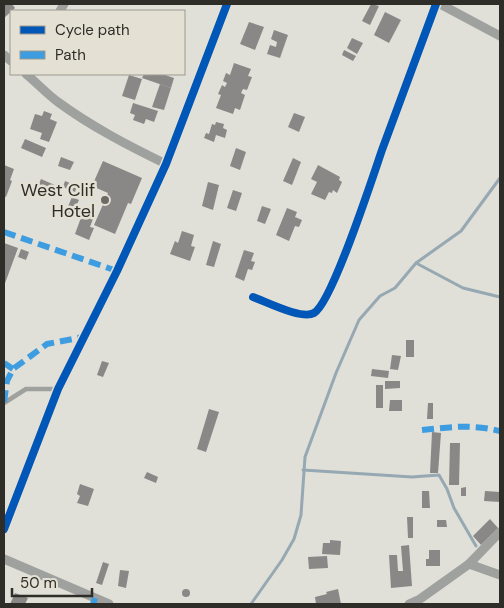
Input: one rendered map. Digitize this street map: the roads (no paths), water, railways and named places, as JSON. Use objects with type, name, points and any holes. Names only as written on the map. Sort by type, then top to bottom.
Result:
[{"type":"street","points":[[4,529],[58,389],[166,164],[227,4]]},
{"type":"street","points":[[253,297],[295,313],[309,316],[316,312],[324,303],[346,252],[436,4]]},
{"type":"street","points":[[440,4],[500,36]]},
{"type":"street","points":[[28,75],[57,102],[122,143],[166,164]]},
{"type":"street","points":[[409,604],[420,599],[469,564],[500,532]]},
{"type":"street","points":[[4,559],[109,604]]},
{"type":"street","points":[[469,564],[500,575]]},
{"type":"lane","points":[[4,403],[26,389],[58,389]]},
{"type":"waterway","points":[[251,604],[282,560],[294,539],[301,515],[305,457],[336,373],[359,320],[380,296],[395,288],[416,263],[461,231],[500,178]]},
{"type":"waterway","points":[[416,263],[463,288],[500,297]]},
{"type":"waterway","points":[[303,470],[412,477],[439,475],[454,508],[476,546]]},
{"type":"place","name":"West Clif Hotel","points":[[105,200]]}]
